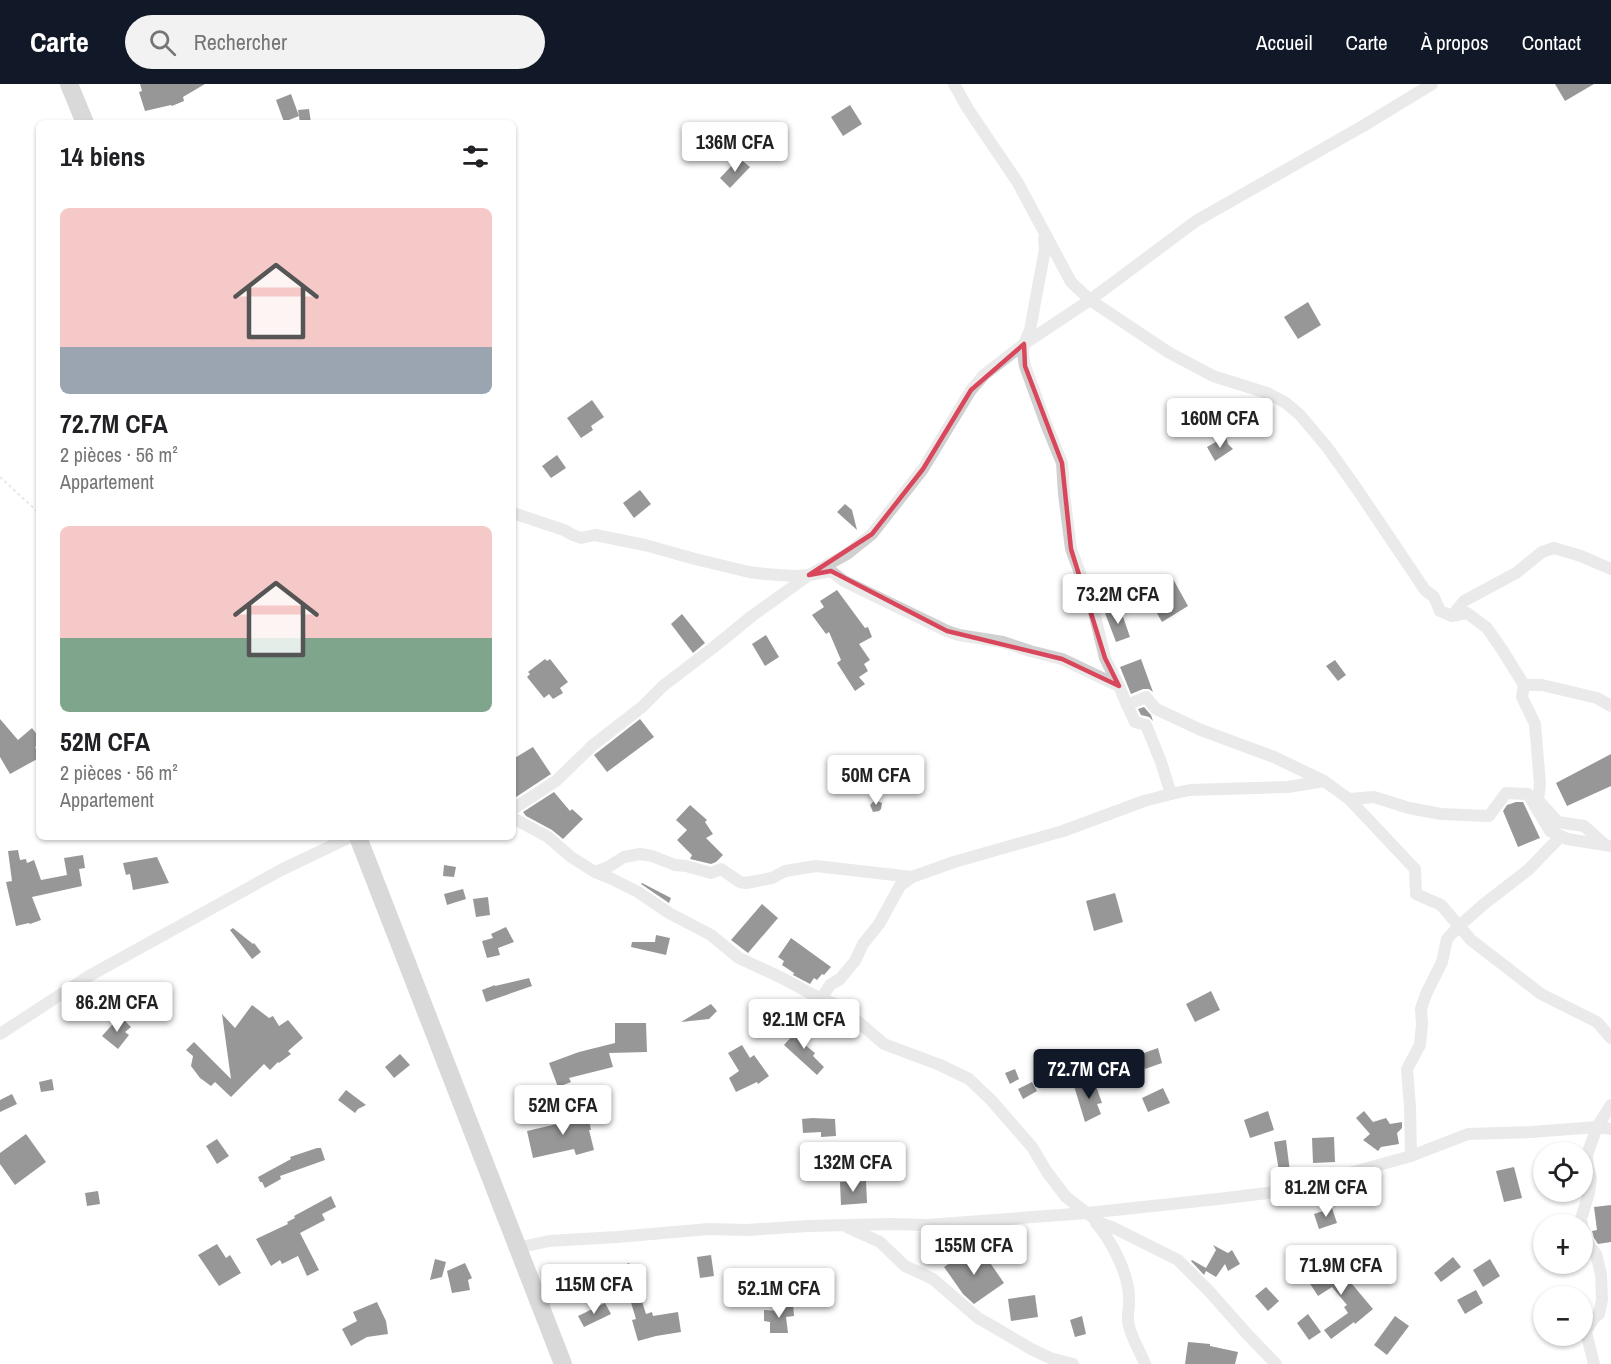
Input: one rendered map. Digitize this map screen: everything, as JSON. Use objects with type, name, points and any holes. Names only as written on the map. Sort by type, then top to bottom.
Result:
[{"type":"main road","points":[[69,84],[84,120]]},
{"type":"main road","points":[[359,840],[562,1364]]},
{"type":"street","points":[[954,84],[968,109],[1018,183],[1071,282],[1090,300],[1145,338],[1190,364],[1213,376],[1267,393],[1286,403],[1300,415],[1327,447],[1425,590],[1434,597],[1440,611],[1452,616],[1467,613],[1487,628],[1524,685],[1522,697],[1535,724],[1540,784],[1538,800],[1558,822],[1584,826],[1609,846]]},
{"type":"street","points":[[516,807],[556,781],[593,745],[642,707],[663,686],[752,616],[809,575],[847,554],[872,534],[923,469],[970,390],[984,375],[1196,221],[1364,126],[1432,84]]},
{"type":"street","points":[[1043,232],[1045,249],[1029,330],[1024,344],[1025,366],[1062,463],[1071,549],[1095,616],[1105,658],[1135,722],[1146,725],[1171,794]]},
{"type":"street","points":[[516,514],[581,538],[595,535],[645,545],[749,572],[809,575],[831,571],[853,586],[947,631],[1003,642],[1062,658],[1119,686]]},
{"type":"street","points":[[1452,616],[1464,601],[1516,573],[1542,552],[1554,548],[1581,556],[1611,569]]},
{"type":"street","points":[[1524,685],[1542,685],[1597,698],[1611,706]]},
{"type":"street","points":[[1127,705],[1146,697],[1156,709],[1201,730],[1274,756],[1324,781],[1349,798],[1415,869],[1416,894],[1441,906],[1471,940],[1541,994],[1597,1022],[1611,1038]]},
{"type":"street","points":[[821,999],[830,986],[840,979],[855,961],[863,944],[879,924],[900,886],[912,878],[954,862],[1063,831],[1144,801],[1171,794],[1190,790],[1288,787],[1324,781]]},
{"type":"street","points":[[1349,798],[1374,797],[1409,808],[1441,814],[1490,816],[1506,793],[1528,794],[1550,831],[1574,840],[1609,846]]},
{"type":"street","points":[[516,820],[548,837],[595,872],[638,892],[669,913],[711,935],[739,958],[821,999],[840,1006],[884,1044],[940,1065],[969,1079],[991,1100],[1032,1147],[1066,1197],[1100,1223],[1178,1260],[1276,1364]]},
{"type":"street","points":[[1411,1156],[1407,1069],[1420,1045],[1422,1024],[1420,1009],[1442,962],[1447,939],[1459,926],[1528,870],[1561,836]]},
{"type":"street","points":[[0,1034],[89,976],[281,870],[344,840]]},
{"type":"street","points":[[595,872],[624,858],[640,854],[711,873],[721,869],[740,882],[746,883],[816,866],[912,878]]},
{"type":"street","points":[[1583,1214],[1591,1178],[1587,1155],[1598,1127],[1611,1105]]},
{"type":"street","points":[[517,1248],[549,1241],[710,1229],[927,1225],[1087,1213],[1275,1192],[1411,1156],[1468,1134],[1598,1127],[1611,1129]]},
{"type":"street","points":[[1087,1213],[1106,1234],[1126,1276],[1130,1297],[1127,1320],[1133,1340],[1145,1364]]},
{"type":"street","points":[[844,1226],[880,1242],[905,1266],[933,1279],[986,1323],[1050,1358],[1073,1364]]},
{"type":"street","points":[[1593,1250],[1601,1274],[1602,1300],[1599,1314],[1593,1319],[1586,1332],[1594,1364]]},
{"type":"path","points":[[0,477],[36,510]]},
{"type":"highlighted area","points":[[1024,344],[1025,366],[1062,463],[1071,549],[1105,658],[1119,686],[1062,659],[947,631],[831,571],[809,575],[872,534],[923,469],[971,390]]},
{"type":"building","points":[[140,84],[205,84],[183,97],[184,101],[172,106],[145,111],[139,92],[142,91]]},
{"type":"building","points":[[1555,84],[1594,84],[1565,101]]},
{"type":"building","points":[[291,94],[299,116],[283,120],[276,100]]},
{"type":"building","points":[[850,105],[862,124],[843,136],[831,117]]},
{"type":"building","points":[[309,109],[311,120],[300,120],[298,110]]},
{"type":"building","points":[[739,158],[750,167],[730,188],[720,178]]},
{"type":"building","points":[[1308,302],[1321,325],[1298,339],[1284,317]]},
{"type":"building","points":[[592,400],[604,417],[591,426],[593,430],[581,438],[567,418]]},
{"type":"building","points":[[1226,436],[1228,444],[1233,449],[1215,461],[1207,447]]},
{"type":"building","points":[[557,455],[566,468],[551,478],[542,466]]},
{"type":"building","points":[[640,490],[651,504],[634,518],[623,503]]},
{"type":"building","points":[[845,504],[852,510],[857,530],[837,512]]},
{"type":"building","points":[[1173,579],[1188,606],[1162,622],[1146,594]]},
{"type":"building","points":[[837,590],[865,628],[868,627],[872,637],[859,644],[870,660],[864,664],[868,671],[859,677],[865,684],[855,691],[837,663],[841,660],[829,632],[826,634],[812,615],[824,607],[820,601]]},
{"type":"building","points":[[1120,608],[1130,637],[1116,642],[1105,613]]},
{"type":"building","points":[[682,614],[705,643],[693,653],[671,624]]},
{"type":"building","points":[[766,635],[779,657],[765,666],[752,644]]},
{"type":"building","points":[[545,659],[547,661],[550,659],[568,682],[560,688],[563,693],[553,699],[549,694],[544,698],[527,677],[530,674],[528,672]]},
{"type":"building","points":[[1141,659],[1153,692],[1143,689],[1131,694],[1120,667]]},
{"type":"building","points":[[1335,660],[1346,675],[1338,681],[1326,666]]},
{"type":"building","points":[[1144,707],[1153,721],[1141,715],[1138,709]]},
{"type":"building","points":[[0,719],[18,740],[32,728],[36,733],[36,760],[10,774],[0,757]]},
{"type":"building","points":[[640,719],[654,737],[607,772],[594,755]]},
{"type":"building","points":[[533,747],[551,774],[516,797],[516,757]]},
{"type":"building","points":[[1611,754],[1611,786],[1567,806],[1556,783]]},
{"type":"building","points":[[554,792],[570,811],[572,809],[583,819],[563,839],[523,812]]},
{"type":"building","points":[[874,801],[882,803],[879,811],[873,812],[870,805]]},
{"type":"building","points":[[1523,802],[1540,838],[1518,847],[1503,811],[1507,805]]},
{"type":"building","points":[[690,805],[707,820],[705,822],[713,834],[706,838],[723,855],[716,862],[711,864],[690,859],[692,855],[677,840],[687,830],[676,820]]},
{"type":"building","points":[[18,850],[20,860],[26,859],[27,863],[34,860],[41,880],[67,875],[64,858],[83,855],[85,868],[79,869],[82,886],[32,897],[41,920],[16,926],[6,882],[12,881],[8,851]]},
{"type":"building","points":[[157,857],[169,883],[133,890],[130,874],[126,875],[123,863]]},
{"type":"building","points":[[444,865],[456,867],[454,877],[443,876]]},
{"type":"building","points":[[641,884],[671,898],[669,903]]},
{"type":"building","points":[[463,889],[466,899],[447,905],[444,894]]},
{"type":"building","points":[[1115,893],[1123,922],[1094,931],[1086,901]]},
{"type":"building","points":[[488,897],[490,915],[476,917],[473,899]]},
{"type":"building","points":[[762,904],[778,918],[748,953],[731,940]]},
{"type":"building","points":[[506,927],[514,942],[498,948],[500,955],[487,958],[482,941],[493,938],[491,934]]},
{"type":"building","points":[[233,928],[254,943],[261,952],[252,959],[230,930]]},
{"type":"building","points":[[656,935],[670,938],[666,955],[631,947],[632,942],[655,942]]},
{"type":"building","points":[[791,938],[831,967],[817,980],[814,978],[810,984],[793,975],[794,973],[782,965],[784,961],[778,957]]},
{"type":"building","points":[[529,978],[532,986],[486,1002],[482,990]]},
{"type":"building","points":[[1211,991],[1220,1010],[1195,1022],[1186,1004]]},
{"type":"building","points":[[711,1004],[717,1011],[709,1019],[681,1022]]},
{"type":"building","points":[[252,1005],[269,1018],[273,1016],[279,1026],[288,1020],[303,1038],[288,1051],[291,1054],[270,1070],[264,1064],[231,1097],[215,1082],[211,1086],[200,1078],[191,1066],[193,1056],[186,1050],[194,1042],[231,1079],[222,1014],[235,1028]]},
{"type":"building","points":[[120,1016],[131,1027],[125,1032],[129,1035],[118,1049],[102,1036]]},
{"type":"building","points":[[615,1023],[646,1023],[647,1052],[609,1053],[613,1067],[569,1078],[571,1082],[558,1087],[549,1063],[579,1052],[615,1043]]},
{"type":"building","points":[[801,1026],[812,1035],[804,1044],[815,1053],[813,1056],[824,1067],[817,1075],[784,1045]]},
{"type":"building","points":[[742,1045],[750,1058],[754,1055],[769,1076],[758,1084],[757,1082],[736,1092],[729,1078],[739,1071],[728,1053]]},
{"type":"building","points":[[1158,1048],[1162,1063],[1145,1069],[1141,1054]]},
{"type":"building","points":[[400,1054],[410,1065],[394,1078],[385,1067]]},
{"type":"building","points":[[1015,1069],[1019,1079],[1010,1084],[1005,1073]]},
{"type":"building","points":[[52,1079],[54,1090],[41,1092],[39,1082]]},
{"type":"building","points":[[1094,1080],[1102,1103],[1097,1104],[1101,1114],[1085,1122],[1074,1086]]},
{"type":"building","points":[[1032,1082],[1037,1091],[1023,1099],[1018,1089]]},
{"type":"building","points":[[1163,1088],[1170,1103],[1148,1112],[1142,1098]]},
{"type":"building","points":[[346,1090],[366,1105],[355,1113],[338,1100]]},
{"type":"building","points":[[12,1094],[17,1104],[0,1112],[0,1100]]},
{"type":"building","points":[[587,1110],[594,1150],[576,1155],[574,1149],[533,1158],[527,1131],[557,1124],[556,1117]]},
{"type":"building","points":[[1268,1111],[1274,1130],[1250,1138],[1244,1120]]},
{"type":"building","points":[[1364,1111],[1373,1122],[1386,1118],[1390,1124],[1402,1122],[1402,1128],[1397,1133],[1399,1144],[1381,1147],[1378,1151],[1363,1140],[1370,1134],[1356,1118]]},
{"type":"building","points":[[802,1119],[835,1119],[836,1136],[821,1137],[821,1132],[803,1133]]},
{"type":"building","points":[[26,1134],[46,1162],[15,1185],[0,1164],[0,1153]]},
{"type":"building","points":[[1334,1137],[1335,1162],[1313,1163],[1312,1138]]},
{"type":"building","points":[[217,1139],[229,1156],[217,1164],[206,1146]]},
{"type":"building","points":[[1286,1140],[1291,1180],[1281,1182],[1274,1142]]},
{"type":"building","points":[[321,1148],[325,1160],[280,1176],[281,1179],[265,1188],[260,1182],[258,1177],[291,1159],[290,1157]]},
{"type":"building","points":[[1514,1167],[1522,1198],[1504,1202],[1496,1171]]},
{"type":"building","points":[[866,1181],[867,1203],[841,1205],[840,1182]]},
{"type":"building","points":[[98,1191],[100,1204],[87,1206],[85,1193]]},
{"type":"building","points":[[331,1196],[336,1207],[322,1214],[325,1220],[300,1233],[319,1270],[307,1276],[298,1256],[282,1264],[280,1260],[271,1266],[256,1239],[288,1224],[287,1222],[295,1218],[294,1216]]},
{"type":"building","points":[[1611,1205],[1611,1242],[1598,1244],[1594,1238],[1593,1231],[1597,1230],[1594,1207]]},
{"type":"building","points":[[1332,1208],[1337,1223],[1319,1229],[1314,1214]]},
{"type":"building","points":[[217,1244],[226,1258],[230,1255],[241,1273],[219,1286],[198,1255]]},
{"type":"building","points":[[1213,1245],[1228,1253],[1232,1250],[1240,1264],[1228,1271],[1225,1264],[1216,1277],[1206,1271],[1204,1275],[1191,1261],[1206,1268],[1216,1250]]},
{"type":"building","points":[[968,1251],[975,1260],[984,1254],[1004,1283],[974,1304],[963,1294],[944,1267]]},
{"type":"building","points":[[711,1255],[714,1276],[700,1278],[697,1257]]},
{"type":"building","points":[[1453,1257],[1461,1267],[1441,1282],[1434,1273]]},
{"type":"building","points":[[435,1259],[446,1262],[442,1277],[430,1280]]},
{"type":"building","points":[[1490,1259],[1500,1276],[1483,1287],[1473,1270]]},
{"type":"building","points":[[465,1263],[472,1278],[468,1280],[470,1290],[452,1293],[447,1271]]},
{"type":"building","points":[[629,1263],[641,1291],[639,1292],[646,1314],[652,1312],[653,1316],[678,1312],[681,1332],[638,1341],[632,1320],[636,1319],[629,1296],[624,1298],[612,1270]]},
{"type":"building","points":[[1329,1264],[1335,1273],[1344,1266],[1357,1280],[1352,1284],[1373,1309],[1331,1339],[1324,1330],[1348,1313],[1344,1307],[1347,1305],[1332,1287],[1318,1296],[1307,1279]]},
{"type":"building","points":[[1266,1287],[1279,1301],[1268,1311],[1255,1296]]},
{"type":"building","points":[[1476,1290],[1483,1303],[1465,1314],[1457,1300]]},
{"type":"building","points":[[1035,1295],[1038,1317],[1011,1321],[1008,1299]]},
{"type":"building","points":[[377,1302],[386,1321],[388,1334],[367,1337],[351,1346],[342,1329],[357,1321],[353,1312]]},
{"type":"building","points":[[605,1303],[611,1314],[584,1327],[578,1316]]},
{"type":"building","points":[[793,1304],[794,1316],[786,1317],[788,1333],[770,1333],[770,1322],[764,1321],[764,1310],[779,1311],[778,1306]]},
{"type":"building","points":[[1308,1314],[1321,1332],[1309,1340],[1297,1323]]},
{"type":"building","points":[[1082,1316],[1086,1334],[1075,1337],[1070,1320]]},
{"type":"building","points":[[1395,1316],[1409,1326],[1387,1355],[1374,1345]]},
{"type":"building","points":[[1188,1342],[1210,1344],[1210,1346],[1238,1352],[1235,1364],[1185,1364]]}]
